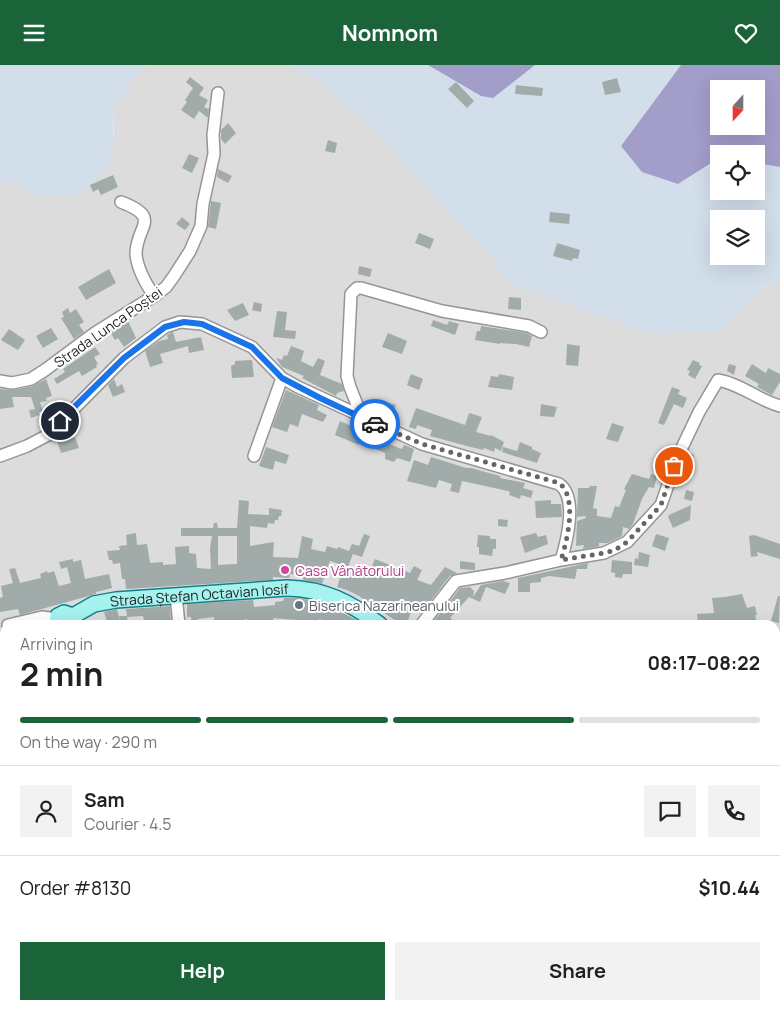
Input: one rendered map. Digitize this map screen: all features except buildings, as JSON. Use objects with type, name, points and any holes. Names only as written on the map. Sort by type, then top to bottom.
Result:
[{"type":"main road","name":"Strada Ștefan Octavian Iosif","points":[[75,620],[86,607],[104,601],[287,588],[327,594],[346,602],[373,620]]},
{"type":"main road","name":"Strada Ștefan Octavian Iosif","points":[[59,620],[64,613],[73,620]]},
{"type":"street","name":"Strada Lunca Poștei","points":[[0,381],[12,383],[31,379],[95,333],[166,287],[190,251],[200,226],[214,153],[213,135],[218,93]]},
{"type":"street","points":[[121,202],[140,211],[144,216],[144,225],[136,255],[146,284],[154,296]]},
{"type":"street","points":[[362,417],[350,387],[348,376],[351,294],[357,288],[442,311],[529,326],[541,332]]},
{"type":"street","points":[[0,456],[27,446],[48,435],[124,358],[165,327],[180,322],[202,324],[252,347],[282,378],[320,398],[422,444],[559,483],[567,492],[569,513],[566,544],[561,560]]},
{"type":"street","points":[[254,456],[282,378]]},
{"type":"street","points":[[425,620],[456,581],[604,553],[621,546],[658,510],[678,456],[699,412],[718,381],[740,387],[768,402],[780,406]]},
{"type":"street","points":[[176,595],[178,620]]},
{"type":"street","name":"Strada Ștefan Octavian Iosif","points":[[28,620],[42,617],[51,620]]},
{"type":"shaded area","points":[[0,65],[145,65],[113,107],[113,151],[108,167],[76,197],[40,196],[12,181],[0,181]]},
{"type":"shaded area","points":[[145,65],[289,65],[319,80],[375,131],[516,286],[717,331],[766,283],[780,285],[780,620],[0,620],[0,181],[12,181],[40,196],[114,135],[113,107]]},
{"type":"shaded area","points":[[289,65],[428,65],[481,96],[493,98],[535,65],[681,65],[621,146],[678,184],[710,164],[710,200],[765,200],[765,164],[780,167],[780,285],[766,283],[717,331],[652,334],[516,286],[375,131],[319,80]]},
{"type":"shaded area","points":[[428,65],[535,65],[493,98],[481,96]]},
{"type":"shaded area","points":[[681,65],[780,65],[780,167],[765,164],[765,145],[710,145],[710,164],[678,184],[642,172],[621,146]]},
{"type":"way so far","points":[[375,424],[422,444],[559,483],[567,492],[569,513],[568,533],[561,560],[615,550],[627,542],[658,510],[664,498],[674,466]]},
{"type":"place","name":"Casa Vânătorului","points":[[285,570]]},
{"type":"place","name":"Biserica Nazarineanului","points":[[299,605]]},
{"type":"route","points":[[60,421],[124,358],[165,327],[180,322],[193,322],[202,324],[252,347],[282,378],[375,424]]}]
